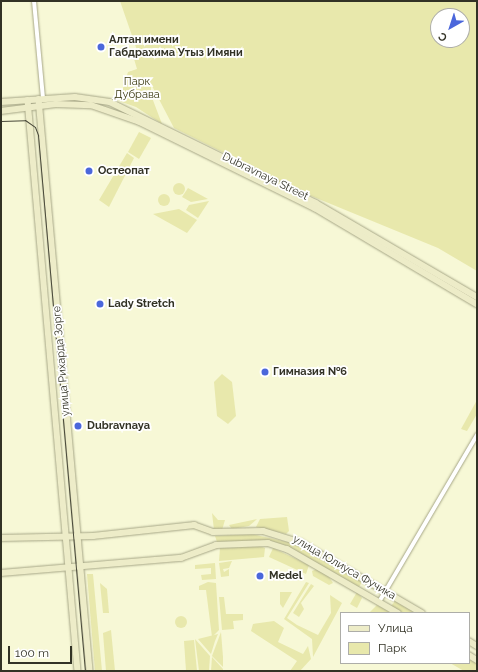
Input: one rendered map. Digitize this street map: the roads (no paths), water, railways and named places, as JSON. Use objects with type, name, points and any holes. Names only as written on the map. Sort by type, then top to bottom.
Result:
[{"type":"street","points":[[34,1],[41,99]]},
{"type":"street","name":"Dubravnaya Street","points":[[1,102],[41,99],[91,98],[124,108],[316,203],[477,298]]},
{"type":"street","name":"улица Рихарда Зорге","points":[[41,99],[40,106],[90,671]]},
{"type":"street","name":"улица Рихарда Зорге","points":[[28,100],[78,671]]},
{"type":"street","name":"Dubravnaya Street","points":[[1,111],[40,106],[91,106],[140,122],[311,206],[477,304]]},
{"type":"street","points":[[379,602],[477,435]]},
{"type":"street","name":"улица Юлиуса Фучика","points":[[1,538],[77,535],[194,525],[213,532],[263,530],[292,537],[420,612]]},
{"type":"street","name":"улица Юлиуса Фучика","points":[[1,573],[80,564],[182,558],[216,545],[268,543],[287,549],[396,612]]},
{"type":"tram line","points":[[1,121],[25,120],[35,127],[38,135],[85,671]]},
{"type":"place","name":"Алтан имени Габдрахима Утыз Имяни","points":[[101,47]]},
{"type":"place","name":"Остеопат","points":[[89,171]]},
{"type":"place","name":"Lady Stretch","points":[[100,304]]},
{"type":"place","name":"Гимназия №6","points":[[265,372]]},
{"type":"place","name":"Dubravnaya","points":[[78,426]]},
{"type":"place","name":"Medel","points":[[260,576]]},
{"type":"park label","name":"Парк Дубрава","points":[[137,89]]}]
